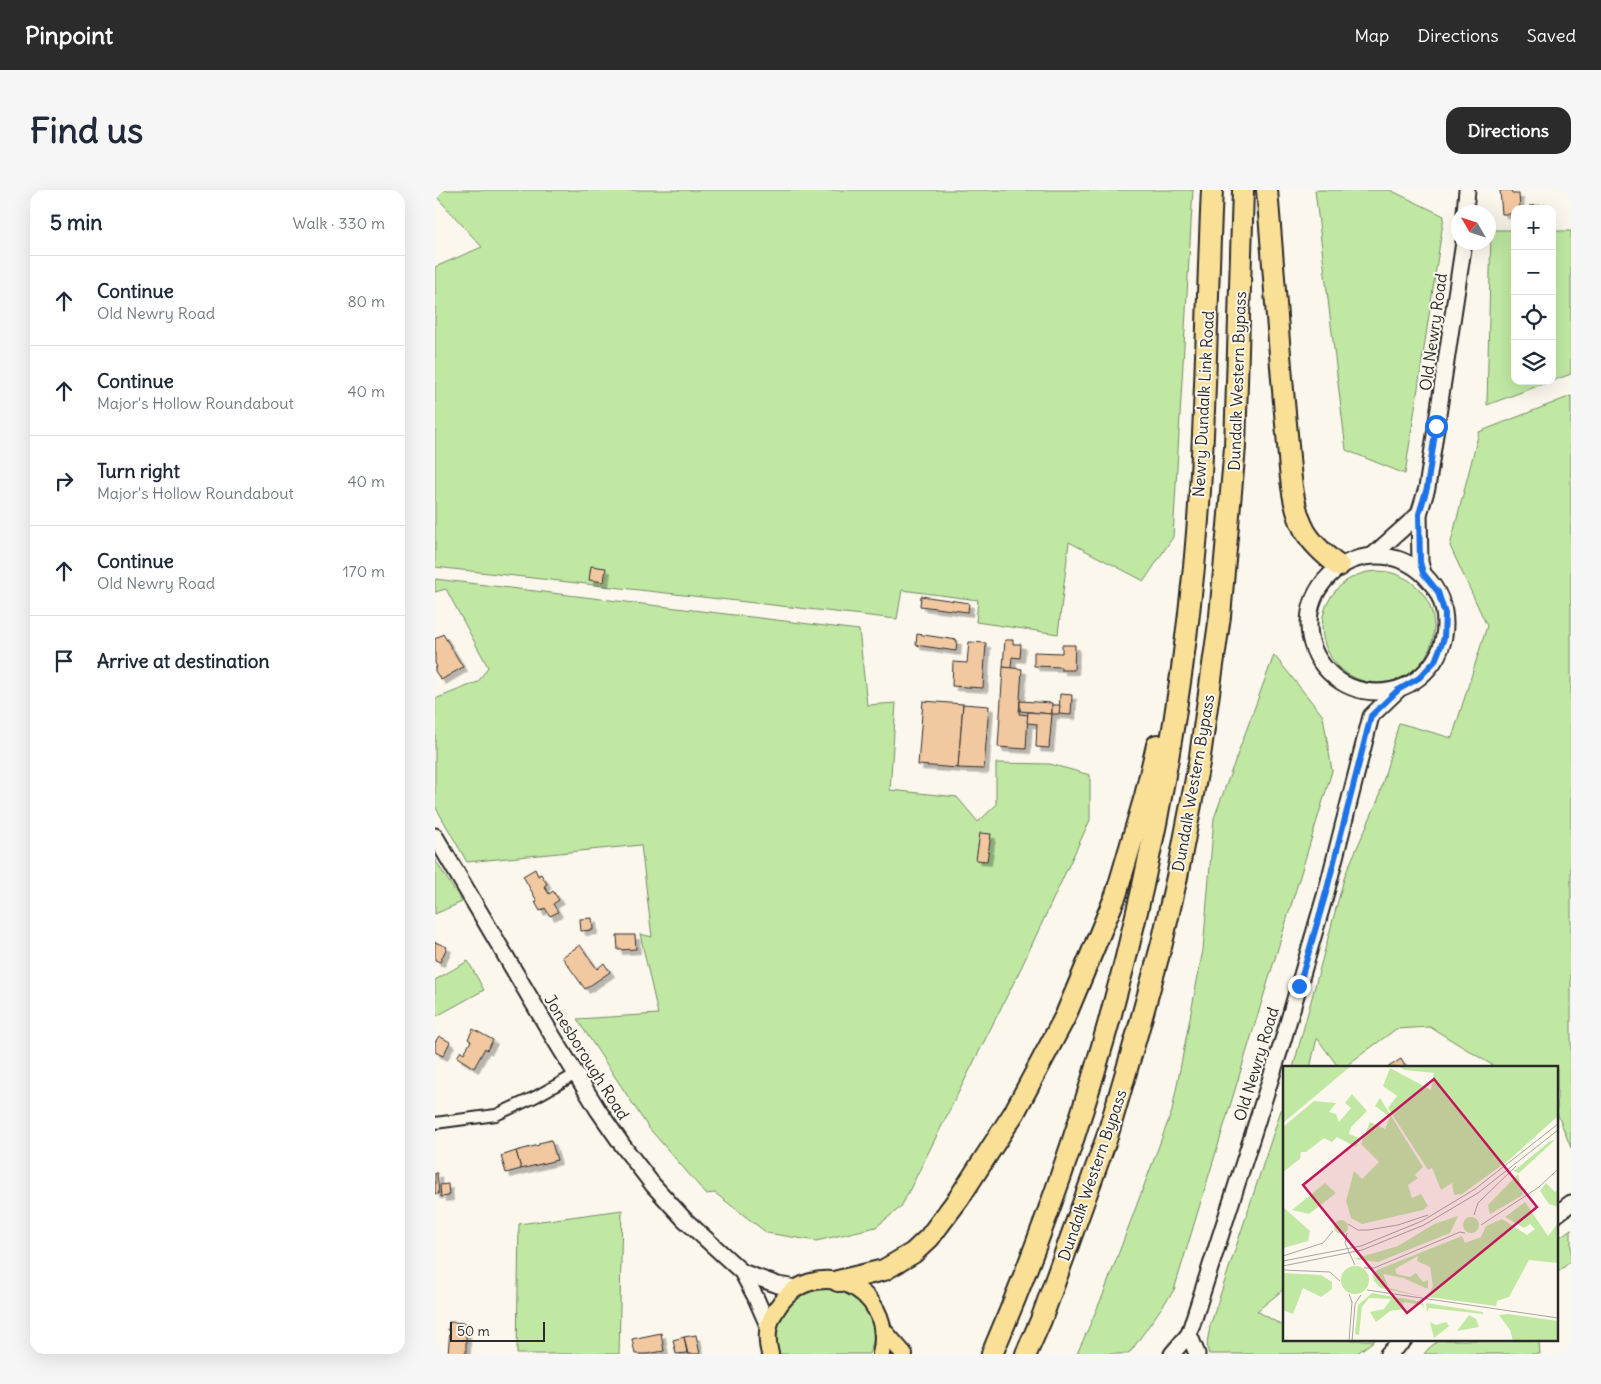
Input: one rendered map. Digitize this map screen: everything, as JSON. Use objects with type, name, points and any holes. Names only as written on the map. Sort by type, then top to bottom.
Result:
[{"type":"highway","name":"Newry Dundalk Link Road","points":[[1188,618],[1203,442],[1212,190]]},
{"type":"highway","name":"Dundalk Western Bypass","points":[[1026,1354],[1041,1320],[1110,1128],[1162,943],[1199,763],[1220,616],[1233,466],[1243,190]]},
{"type":"highway","points":[[1267,190],[1285,417],[1297,512],[1304,530],[1314,544],[1339,566]]},
{"type":"highway","points":[[838,1281],[884,1270],[913,1253],[929,1238],[959,1198],[1014,1113],[1065,1017],[1116,895],[1145,796],[1188,618]]},
{"type":"highway","name":"Dundalk Western Bypass","points":[[992,1354],[1039,1234],[1083,1109],[1118,991],[1148,863],[1173,729],[1188,618]]},
{"type":"main road","points":[[1466,205],[1467,190]]},
{"type":"main road","name":"Old Newry Road","points":[[1423,573],[1420,562],[1419,514],[1427,488],[1462,250]]},
{"type":"main road","points":[[1372,556],[1419,514]]},
{"type":"main road","points":[[1353,689],[1371,716],[1398,690],[1419,678],[1435,661],[1444,638],[1445,614],[1438,592],[1423,573],[1403,560],[1381,555],[1359,557],[1339,566],[1323,581],[1312,600],[1308,621],[1310,643],[1319,662],[1329,673],[1353,689],[1374,693],[1398,690]]},
{"type":"main road","name":"Old Newry Road","points":[[1172,1354],[1189,1334],[1283,1040],[1327,889],[1371,716]]},
{"type":"main road","name":"Jonesborough Road","points":[[435,836],[551,1035],[623,1146],[653,1185],[684,1219],[742,1272],[769,1328]]},
{"type":"main road","points":[[1559,1212],[1571,1203]]},
{"type":"main road","name":"Jonesborough Road","points":[[742,1272],[778,1285],[796,1288]]},
{"type":"main road","points":[[770,1354],[769,1328],[772,1315],[779,1304],[796,1288],[808,1282],[821,1280],[838,1281],[850,1285],[869,1298],[880,1318],[883,1330],[884,1342],[881,1354]]},
{"type":"main road","points":[[883,1330],[904,1354]]},
{"type":"main road","points":[[1189,1334],[1197,1354]]},
{"type":"main road","points":[[1388,1354],[1402,1342]]},
{"type":"street","points":[[435,1123],[496,1116],[535,1098],[576,1074]]},
{"type":"green space","points":[[435,190],[1193,190],[1173,537],[1144,581],[1069,542],[1058,634],[976,622],[978,600],[902,590],[897,619],[435,567],[435,267],[482,247],[435,195]]},
{"type":"green space","points":[[1315,190],[1390,190],[1444,216],[1405,474],[1346,450]]},
{"type":"green space","points":[[1496,230],[1511,230],[1511,385],[1540,385],[1487,405],[1491,250],[1496,250]]},
{"type":"green space","points":[[1556,231],[1571,231],[1571,374],[1556,380]]},
{"type":"green space","points":[[1571,396],[1571,1148],[1559,1118],[1559,1066],[1494,1066],[1430,1027],[1396,1029],[1346,1066],[1338,1066],[1317,1038],[1310,1066],[1294,1066],[1345,875],[1378,800],[1399,723],[1452,738],[1487,626],[1450,546],[1479,432]]},
{"type":"green space","points":[[1378,571],[1399,575],[1417,588],[1430,606],[1434,627],[1430,648],[1417,666],[1399,679],[1378,683],[1357,679],[1339,666],[1326,648],[1322,627],[1326,606],[1339,588],[1357,575]]},
{"type":"green space","points":[[435,579],[859,630],[867,705],[896,703],[890,790],[957,797],[978,822],[996,805],[996,763],[1050,764],[1090,775],[1090,820],[1021,968],[901,1207],[876,1227],[816,1241],[767,1233],[715,1193],[706,1194],[648,1127],[577,1019],[658,1014],[640,934],[652,937],[641,845],[467,862],[435,806],[435,699],[478,682],[488,667],[446,589],[435,592]]},
{"type":"green space","points":[[1274,655],[1323,716],[1332,771],[1174,1290],[1131,1351],[1126,1354],[1077,1354],[1103,1295],[1172,1111],[1203,950],[1214,818]]},
{"type":"green space","points":[[435,860],[462,902],[435,914]]},
{"type":"green space","points":[[468,961],[484,990],[435,1017],[435,980]]},
{"type":"green space","points":[[1283,1104],[1283,1290],[1257,1311],[1283,1326],[1283,1342],[1372,1342],[1356,1354],[1209,1354],[1207,1344],[1210,1326]]},
{"type":"green space","points":[[622,1210],[619,1354],[517,1354],[519,1224]]},
{"type":"green space","points":[[1571,1229],[1571,1261],[1559,1271],[1559,1238]]},
{"type":"green space","points":[[822,1287],[846,1292],[860,1303],[865,1310],[872,1325],[873,1334],[873,1342],[869,1354],[780,1354],[776,1335],[780,1317],[785,1309],[798,1295]]},
{"type":"green space","points":[[1437,1342],[1539,1342],[1540,1354],[1424,1354]]},
{"type":"building","points":[[1500,190],[1511,190],[1512,194],[1519,194],[1520,205],[1511,205],[1511,214],[1502,214]]},
{"type":"building","points":[[591,566],[606,568],[604,582],[589,580]]},
{"type":"building","points":[[921,596],[969,603],[968,612],[920,606]]},
{"type":"building","points":[[443,634],[463,667],[441,680],[435,671],[437,667],[435,663],[435,639]]},
{"type":"building","points":[[917,634],[957,640],[956,651],[916,645]]},
{"type":"building","points":[[1005,640],[1013,640],[1013,644],[1021,644],[1020,658],[1012,657],[1011,668],[1003,667]]},
{"type":"building","points":[[969,642],[986,643],[983,688],[952,686],[953,662],[967,663]]},
{"type":"building","points":[[1062,645],[1075,645],[1074,670],[1061,670],[1061,667],[1034,666],[1034,652],[1062,653]]},
{"type":"building","points":[[1003,667],[1022,669],[1019,714],[1028,715],[1026,749],[998,747]]},
{"type":"building","points":[[1060,694],[1072,695],[1071,715],[1059,714]]},
{"type":"building","points":[[923,701],[963,704],[958,768],[918,765]]},
{"type":"building","points":[[1020,701],[1052,703],[1052,714],[1020,711]]},
{"type":"building","points":[[963,704],[989,706],[984,769],[958,768]]},
{"type":"building","points":[[1052,705],[1060,705],[1059,714],[1052,714]]},
{"type":"building","points":[[1028,712],[1052,714],[1049,748],[1036,747],[1037,724],[1027,723]]},
{"type":"building","points":[[980,833],[991,834],[987,861],[976,860]]},
{"type":"building","points":[[535,869],[538,876],[541,874],[547,884],[544,886],[549,894],[553,891],[559,900],[553,904],[558,912],[550,916],[545,908],[540,911],[535,902],[537,901],[523,876]]},
{"type":"building","points":[[592,918],[593,930],[581,931],[580,919]]},
{"type":"building","points":[[617,935],[635,935],[636,949],[618,950]]},
{"type":"building","points":[[435,942],[447,947],[440,962],[435,960]]},
{"type":"building","points":[[580,945],[597,969],[604,963],[610,972],[585,989],[562,957]]},
{"type":"building","points":[[473,1029],[493,1040],[487,1050],[485,1048],[474,1068],[457,1057],[461,1051],[464,1053],[471,1041],[468,1039]]},
{"type":"building","points":[[439,1036],[450,1042],[443,1056],[435,1052],[435,1042]]},
{"type":"building","points":[[1401,1059],[1405,1066],[1390,1066]]},
{"type":"building","points":[[551,1140],[557,1160],[521,1169],[516,1151]]},
{"type":"building","points":[[516,1151],[521,1169],[506,1173],[501,1156]]},
{"type":"building","points":[[435,1173],[437,1173],[439,1194],[435,1194]]},
{"type":"building","points":[[448,1184],[449,1196],[441,1197],[440,1185]]},
{"type":"building","points":[[449,1322],[466,1323],[466,1354],[448,1354]]},
{"type":"building","points":[[661,1333],[664,1351],[635,1354],[632,1339]]},
{"type":"building","points":[[696,1335],[700,1354],[688,1354],[684,1337]]},
{"type":"building","points":[[684,1337],[687,1353],[676,1354],[673,1340]]},
{"type":"route","points":[[1299,986],[1327,889],[1371,716],[1398,690],[1419,678],[1435,661],[1444,638],[1445,614],[1438,592],[1423,573],[1420,562],[1419,514],[1427,488],[1436,426]]}]
